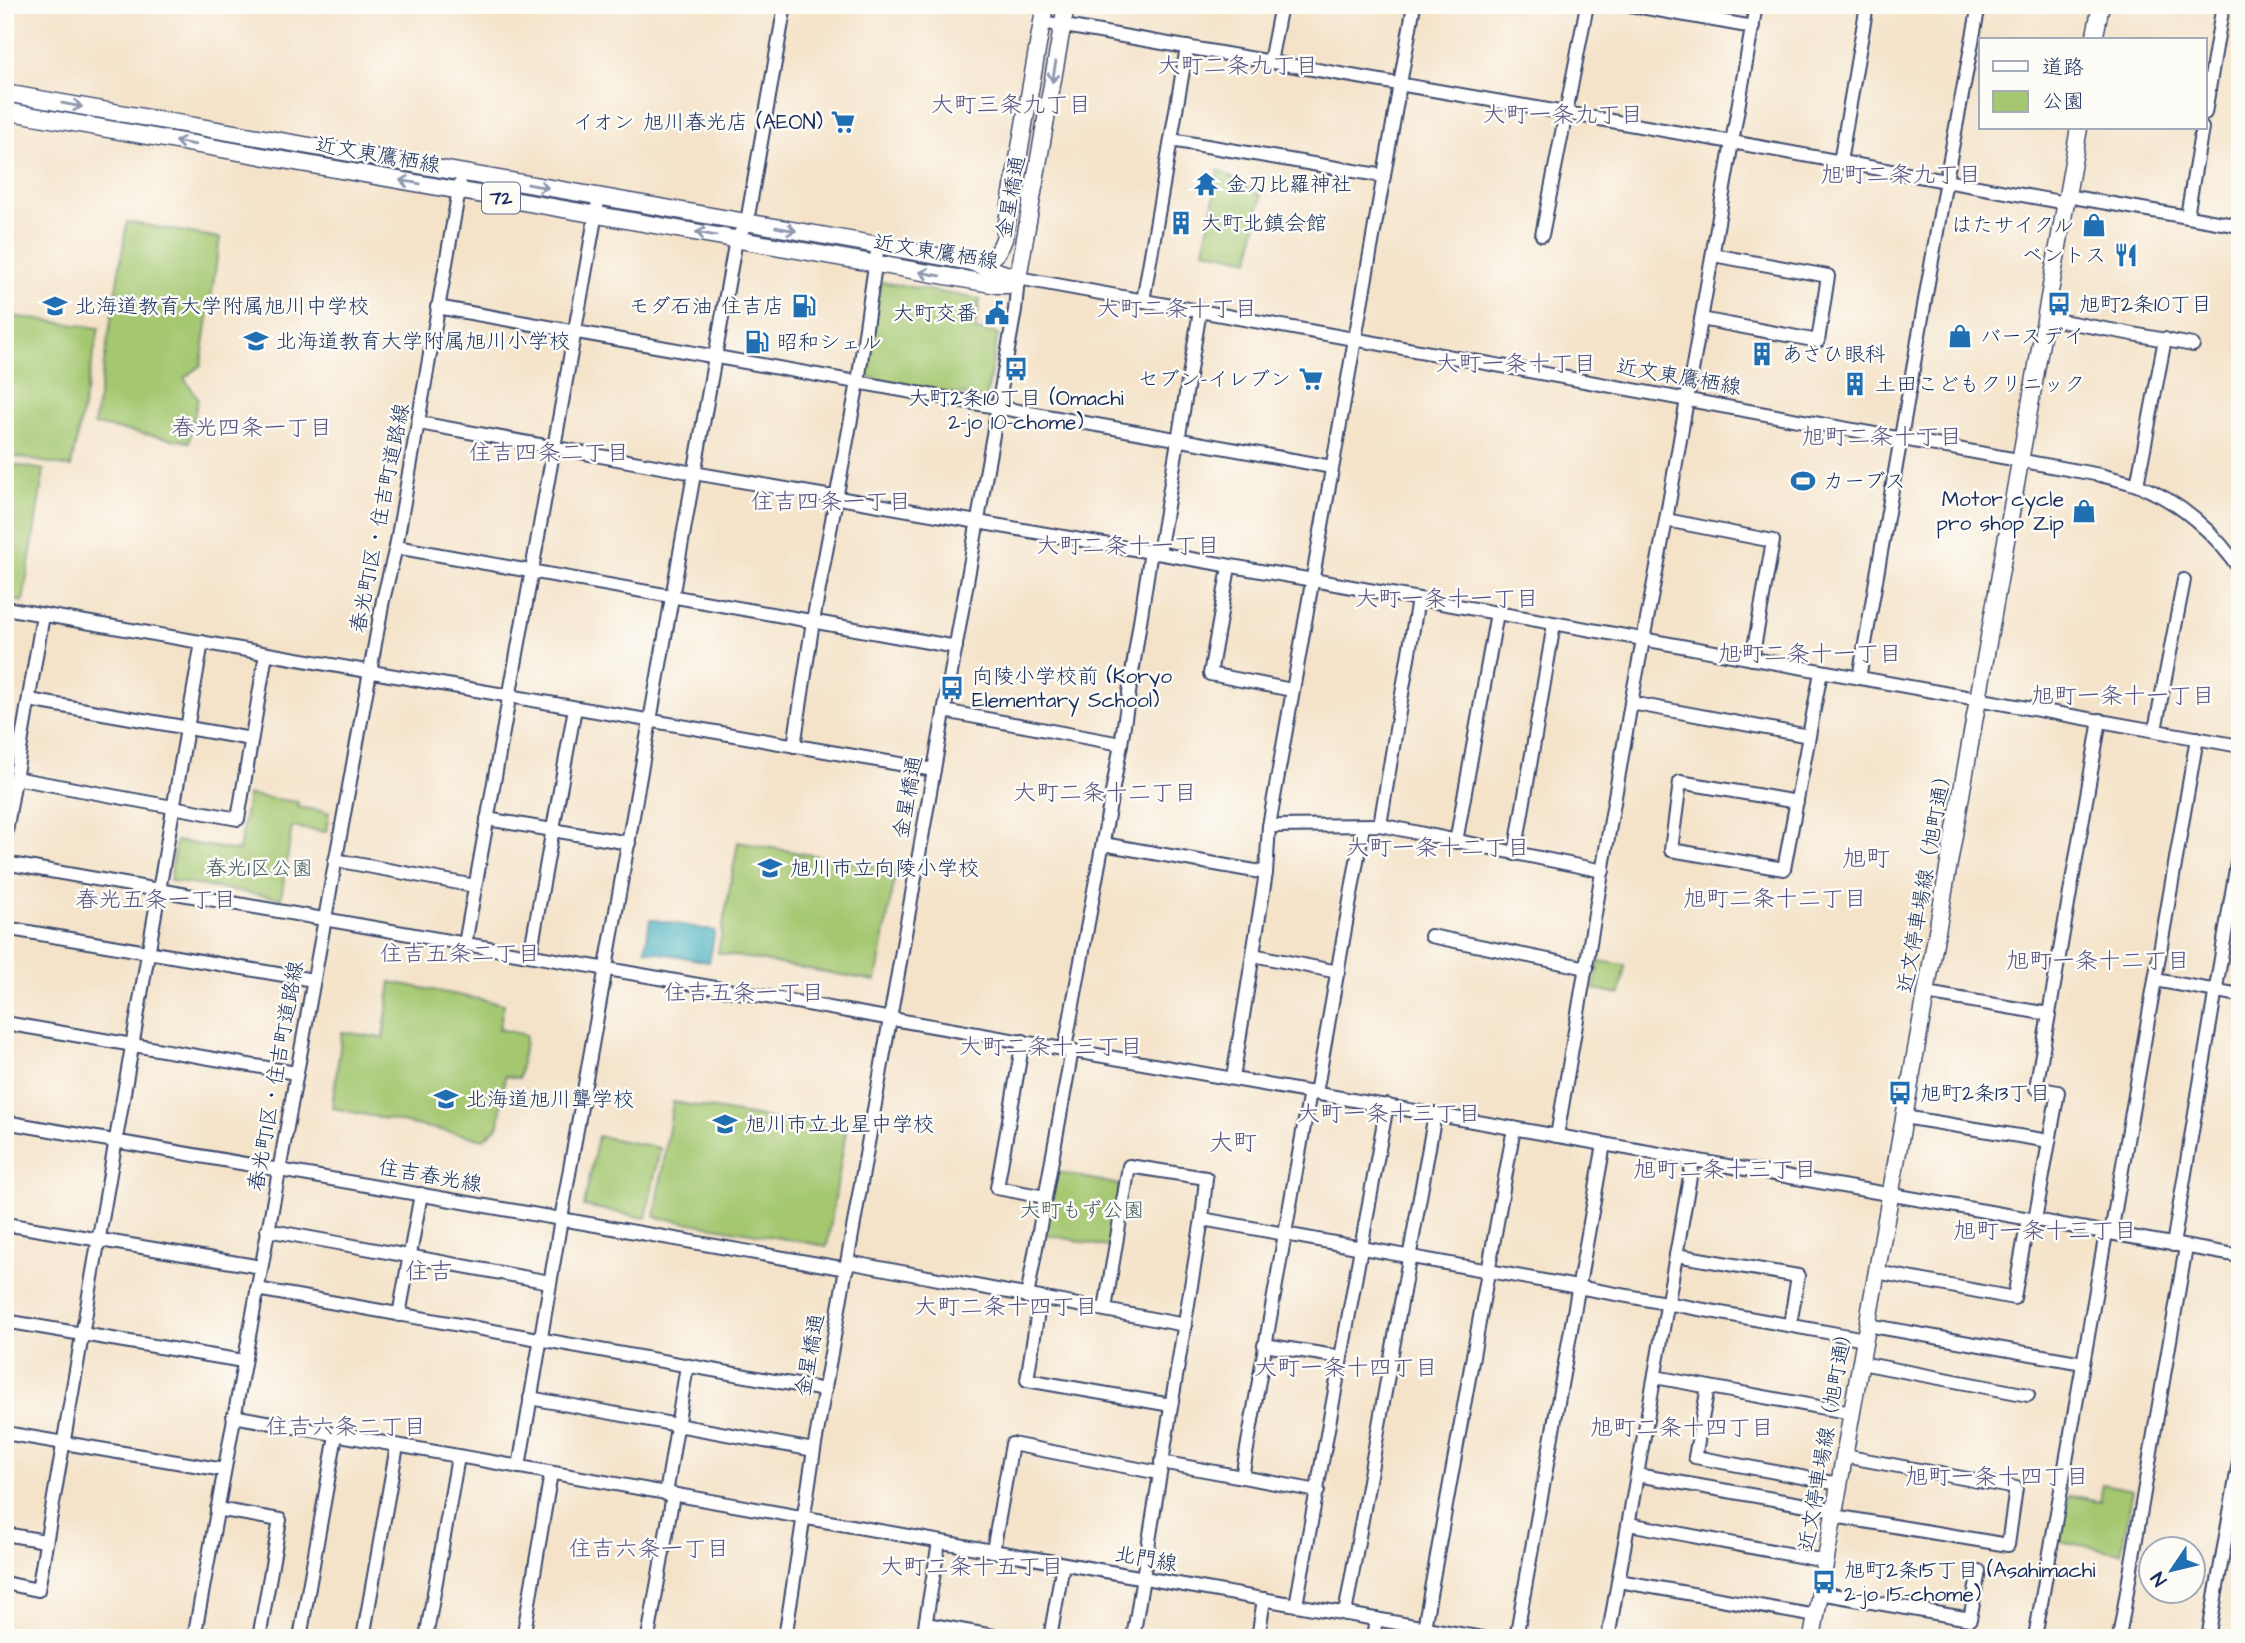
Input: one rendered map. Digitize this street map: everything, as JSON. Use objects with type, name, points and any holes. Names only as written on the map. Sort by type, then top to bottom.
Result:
[{"type":"main road","name":"金星橋通","points":[[970,262],[987,261],[999,252],[1004,239],[1045,5]]},
{"type":"main road","name":"金星橋通","points":[[1018,278],[1066,5]]},
{"type":"main road","points":[[2094,38],[2101,5]]},
{"type":"main road","name":"近文東鷹栖線","points":[[5,93],[970,262]]},
{"type":"main road","name":"近文東鷹栖線","points":[[5,111],[997,285],[1009,285],[1018,278]]},
{"type":"main road","name":"近文停車場線（旭町通）","points":[[1812,1638],[2079,130]]},
{"type":"main road","points":[[1004,239],[1018,278]]},
{"type":"main road","name":"72","points":[[970,262],[1018,278]]},
{"type":"street","points":[[519,1467],[736,240],[747,222],[785,5]]},
{"type":"street","points":[[1270,62],[1281,5]]},
{"type":"street","points":[[1233,1078],[1266,873],[1269,826],[1292,690],[1415,5]]},
{"type":"street","points":[[1542,235],[1587,5]]},
{"type":"street","points":[[1630,5],[1753,27]]},
{"type":"street","points":[[1557,1136],[1631,703],[1666,520],[1756,5]]},
{"type":"street","points":[[1840,162],[1867,5]]},
{"type":"street","points":[[1860,678],[1900,439],[1979,5]]},
{"type":"street","points":[[2206,107],[2223,5]]},
{"type":"street","points":[[1042,22],[1840,162],[2240,226]]},
{"type":"street","points":[[1143,301],[1187,47]]},
{"type":"street","points":[[2187,216],[2202,130]]},
{"type":"street","points":[[1171,140],[1384,176]]},
{"type":"street","name":"春光町1区・住吉町道路線","points":[[194,1638],[383,600],[396,547],[419,423],[462,173]]},
{"type":"street","points":[[465,944],[599,196]]},
{"type":"street","points":[[793,746],[813,621],[858,382],[878,245]]},
{"type":"street","points":[[1701,319],[1818,341],[1828,276],[1713,255]]},
{"type":"street","name":"近文東鷹栖線","points":[[1018,278],[2100,475],[2137,485],[2187,514],[2211,533],[2240,570]]},
{"type":"street","name":"金星橋通","points":[[785,1638],[814,1450],[978,523],[1015,310],[1018,278]]},
{"type":"street","points":[[437,307],[1332,467]]},
{"type":"street","points":[[1171,1405],[1027,1380],[1045,1197],[1068,1049],[1200,311]]},
{"type":"street","points":[[2045,318],[2193,345]]},
{"type":"street","points":[[2137,485],[2165,339]]},
{"type":"street","points":[[419,423],[694,474],[1155,552],[2240,746]]},
{"type":"street","points":[[1666,520],[1773,541],[1752,659]]},
{"type":"street","points":[[396,547],[956,647]]},
{"type":"street","points":[[1229,567],[1210,674],[1292,690]]},
{"type":"street","points":[[2155,730],[2184,580]]},
{"type":"street","points":[[1380,825],[1418,599]]},
{"type":"street","points":[[5,608],[934,770]]},
{"type":"street","points":[[1457,842],[1497,613]]},
{"type":"street","points":[[5,838],[15,778],[12,761],[29,700],[43,615]]},
{"type":"street","points":[[1515,855],[1554,624]]},
{"type":"street","points":[[5,1583],[38,1590],[202,642]]},
{"type":"street","points":[[15,778],[238,819],[265,654]]},
{"type":"street","points":[[1797,802],[1680,782],[1671,850],[1784,869],[1797,802],[1821,672]]},
{"type":"street","points":[[29,700],[251,738]]},
{"type":"street","points":[[1631,703],[1809,736]]},
{"type":"street","points":[[530,955],[575,708]]},
{"type":"street","points":[[944,711],[1121,744]]},
{"type":"street","points":[[1877,1272],[2014,1298],[2049,1141],[2057,1092],[2036,1088],[2100,720]]},
{"type":"street","points":[[2035,1638],[2197,738]]},
{"type":"street","points":[[487,819],[629,843]]},
{"type":"street","points":[[1269,826],[1380,825],[1515,855],[1603,871]]},
{"type":"street","points":[[1242,1477],[1264,1345],[1338,972],[1363,827]]},
{"type":"street","points":[[1103,844],[1266,873]]},
{"type":"street","points":[[2119,1638],[2215,991],[2240,845]]},
{"type":"street","points":[[335,860],[475,886]]},
{"type":"street","points":[[5,863],[2240,1256]]},
{"type":"street","points":[[5,928],[313,980]]},
{"type":"street","points":[[1432,936],[1587,968]]},
{"type":"street","points":[[1253,955],[1338,972]]},
{"type":"street","points":[[2155,980],[2240,995]]},
{"type":"street","points":[[1926,993],[2049,1014]]},
{"type":"street","points":[[5,1023],[296,1073]]},
{"type":"street","points":[[1023,1041],[997,1188],[1045,1197]]},
{"type":"street","points":[[1296,1605],[1387,1105]]},
{"type":"street","points":[[1346,1614],[1435,1114]]},
{"type":"street","points":[[1904,1117],[2049,1141]]},
{"type":"street","name":"住吉春光線","points":[[5,1122],[561,1219],[1105,1309],[1185,1325]]},
{"type":"street","points":[[1424,1628],[1514,1128]]},
{"type":"street","points":[[1516,1638],[1604,1144]]},
{"type":"street","points":[[1608,1638],[1693,1160]]},
{"type":"street","points":[[1105,1309],[1129,1166],[1206,1178],[1202,1219],[1133,1638]]},
{"type":"street","points":[[399,1315],[421,1194]]},
{"type":"street","points":[[1202,1219],[1790,1325],[1866,1332],[2083,1363]]},
{"type":"street","points":[[5,1224],[261,1267]]},
{"type":"street","points":[[268,1230],[550,1282]]},
{"type":"street","points":[[1676,1255],[1798,1276],[1790,1325]]},
{"type":"street","points":[[257,1289],[825,1390]]},
{"type":"street","points":[[5,1321],[243,1361]]},
{"type":"street","points":[[1264,1345],[1341,1357]]},
{"type":"street","points":[[1861,1363],[2028,1395]]},
{"type":"street","points":[[648,1638],[687,1366]]},
{"type":"street","points":[[1654,1377],[1852,1412]]},
{"type":"street","points":[[1708,1387],[1695,1457],[1839,1484]]},
{"type":"street","points":[[530,1398],[814,1450]]},
{"type":"street","points":[[233,1416],[803,1518]]},
{"type":"street","points":[[5,1433],[224,1470]]},
{"type":"street","points":[[300,1638],[336,1435]]},
{"type":"street","points":[[993,1552],[1012,1444],[1242,1477],[1318,1491]]},
{"type":"street","points":[[363,1638],[397,1446]]},
{"type":"street","points":[[1637,1475],[2008,1545],[2016,1488],[1844,1456]]},
{"type":"street","points":[[2208,1638],[2240,1456]]},
{"type":"street","points":[[426,1638],[458,1457]]},
{"type":"street","points":[[523,1638],[551,1473]]},
{"type":"street","points":[[217,1509],[280,1520],[259,1638]]},
{"type":"street","name":"北門線","points":[[803,1518],[1482,1638]]},
{"type":"street","points":[[1629,1524],[1825,1561]]},
{"type":"street","points":[[5,1534],[46,1541]]},
{"type":"street","points":[[923,1638],[939,1542]]},
{"type":"street","points":[[1050,1638],[1063,1564]]},
{"type":"street","points":[[1820,1593],[1970,1619],[1979,1571]]},
{"type":"street","points":[[1619,1581],[1816,1616]]},
{"type":"street","points":[[1258,1638],[1264,1599]]},
{"type":"street","points":[[1373,1638],[1376,1619]]},
{"type":"street","points":[[926,1624],[1005,1638]]},
{"type":"green space","points":[[1219,170],[1261,196],[1250,260],[1204,250]]},
{"type":"green space","points":[[127,222],[220,238],[201,365],[184,378],[198,398],[189,442],[94,425]]},
{"type":"green space","points":[[881,282],[980,299],[975,330],[998,334],[986,399],[864,377]]},
{"type":"green space","points":[[5,315],[99,328],[71,467],[5,455]]},
{"type":"green space","points":[[5,463],[44,470],[23,602],[5,598]]},
{"type":"green space","name":"春光1区公園","points":[[248,795],[298,802],[297,807],[329,812],[326,832],[292,827],[281,898],[170,881],[176,841],[239,851]]},
{"type":"green space","points":[[738,842],[896,870],[876,981],[718,953]]},
{"type":"green space","points":[[1599,961],[1625,965],[1620,994],[1594,989]]},
{"type":"green space","points":[[391,982],[504,1004],[499,1029],[526,1035],[519,1078],[505,1076],[499,1125],[484,1139],[332,1108],[342,1032],[383,1038]]},
{"type":"green space","points":[[673,1102],[846,1131],[827,1246],[655,1217]]},
{"type":"green space","points":[[598,1136],[660,1148],[646,1218],[584,1206]]},
{"type":"green space","name":"大町もず公園","points":[[1057,1172],[1120,1185],[1108,1247],[1044,1234]]},
{"type":"green space","points":[[2103,1484],[2133,1490],[2121,1553],[2060,1541],[2069,1495],[2100,1501]]},
{"type":"water","points":[[650,919],[715,931],[709,962],[645,950]]},
{"type":"place","name":"イオン 旭川春光店 (AEON)","points":[[843,122]]},
{"type":"place","name":"金刀比羅神社","points":[[1206,184]]},
{"type":"place","name":"大町北鎮会館","points":[[1181,223]]},
{"type":"place","name":"はたサイクル","points":[[2094,225]]},
{"type":"place","name":"ベントス","points":[[2126,255]]},
{"type":"place","name":"旭町2条10丁目","points":[[2059,304]]},
{"type":"place","name":"北海道教育大学附属旭川中学校","points":[[55,306]]},
{"type":"place","name":"モダ石油 住吉店","points":[[804,306]]},
{"type":"place","name":"大町交番","points":[[997,313]]},
{"type":"place","name":"バースデイ","points":[[1960,336]]},
{"type":"place","name":"北海道教育大学附属旭川小学校","points":[[256,341]]},
{"type":"place","name":"昭和シェル","points":[[757,342]]},
{"type":"place","name":"あさひ眼科","points":[[1762,354]]},
{"type":"place","name":"大町2条10丁目 (Omachi 2-jo 10-chome)","points":[[1016,369]]},
{"type":"place","name":"セブン-イレブン","points":[[1311,379]]},
{"type":"place","name":"土田こどもクリニック","points":[[1855,384]]},
{"type":"place","name":"カーブス","points":[[1803,481]]},
{"type":"place","name":"Motor cycle pro shop Zip","points":[[2084,511]]},
{"type":"place","name":"向陵小学校前 (Koryo Elementary School)","points":[[952,688]]},
{"type":"place","name":"旭川市立向陵小学校","points":[[770,868]]},
{"type":"place","name":"旭町2条13丁目","points":[[1900,1093]]},
{"type":"place","name":"北海道旭川聾学校","points":[[446,1099]]},
{"type":"place","name":"旭川市立北星中学校","points":[[725,1124]]},
{"type":"place","name":"旭町2条15丁目 (Asahimachi 2-jo 15-chome)","points":[[1824,1582]]},
{"type":"district","name":"大町二条九丁目","points":[[1238,66]]},
{"type":"district","name":"大町三条九丁目","points":[[1011,105]]},
{"type":"district","name":"大町一条九丁目","points":[[1563,115]]},
{"type":"district","name":"旭町二条九丁目","points":[[1901,175]]},
{"type":"district","name":"大町二条十丁目","points":[[1177,309]]},
{"type":"district","name":"大町一条十丁目","points":[[1516,364]]},
{"type":"district","name":"春光四条一丁目","points":[[252,428]]},
{"type":"district","name":"旭町二条十丁目","points":[[1882,437]]},
{"type":"district","name":"住吉四条二丁目","points":[[549,453]]},
{"type":"district","name":"住吉四条一丁目","points":[[831,502]]},
{"type":"district","name":"大町二条十一丁目","points":[[1128,546]]},
{"type":"district","name":"大町一条十一丁目","points":[[1447,599]]},
{"type":"district","name":"旭町二条十一丁目","points":[[1810,654]]},
{"type":"district","name":"旭町一条十一丁目","points":[[2123,696]]},
{"type":"district","name":"大町二条十二丁目","points":[[1105,793]]},
{"type":"district","name":"大町一条十二丁目","points":[[1438,848]]},
{"type":"district","name":"旭町","points":[[1866,859]]},
{"type":"district","name":"旭町二条十二丁目","points":[[1775,899]]},
{"type":"district","name":"春光五条一丁目","points":[[156,900]]},
{"type":"district","name":"住吉五条二丁目","points":[[460,954]]},
{"type":"district","name":"旭町一条十二丁目","points":[[2098,961]]},
{"type":"district","name":"住吉五条一丁目","points":[[744,993]]},
{"type":"district","name":"大町二条十三丁目","points":[[1051,1047]]},
{"type":"district","name":"大町一条十三丁目","points":[[1389,1114]]},
{"type":"district","name":"大町","points":[[1233,1143]]},
{"type":"district","name":"旭町二条十三丁目","points":[[1725,1170]]},
{"type":"district","name":"旭町一条十三丁目","points":[[2045,1231]]},
{"type":"district","name":"住吉","points":[[429,1272]]},
{"type":"district","name":"大町二条十四丁目","points":[[1006,1307]]},
{"type":"district","name":"大町一条十四丁目","points":[[1346,1368]]},
{"type":"district","name":"住吉六条二丁目","points":[[346,1427]]},
{"type":"district","name":"旭町二条十四丁目","points":[[1682,1428]]},
{"type":"district","name":"旭町一条十四丁目","points":[[1997,1477]]},
{"type":"district","name":"住吉六条一丁目","points":[[649,1549]]},
{"type":"district","name":"大町二条十五丁目","points":[[972,1567]]}]
